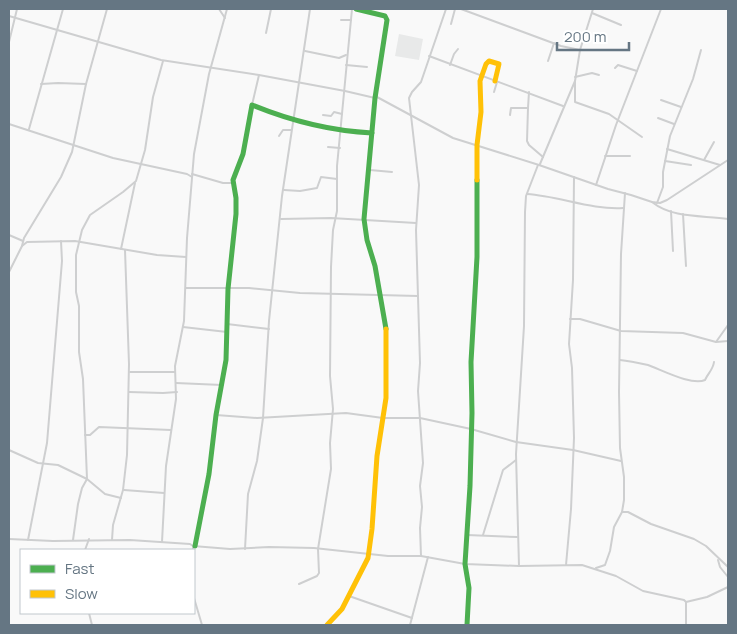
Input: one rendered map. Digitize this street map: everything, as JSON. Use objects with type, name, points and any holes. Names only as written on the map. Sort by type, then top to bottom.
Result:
[{"type":"street","points":[[9,42],[17,9]]},
{"type":"street","points":[[28,130],[63,9]]},
{"type":"street","points":[[9,272],[23,241],[61,177],[75,144],[86,84],[107,9]]},
{"type":"street","points":[[219,9],[225,18]]},
{"type":"street","points":[[162,542],[164,493],[177,392],[175,372],[183,327],[192,174],[199,125],[211,68],[227,9]]},
{"type":"street","points":[[266,33],[271,9]]},
{"type":"street","points":[[245,549],[248,494],[257,461],[263,418],[272,290],[283,190],[310,9]]},
{"type":"street","points":[[299,584],[318,575],[320,560],[318,548],[330,480],[330,438],[333,398],[330,376],[330,294],[333,230],[336,218],[337,179],[352,9]]},
{"type":"street","points":[[327,625],[342,609],[369,554],[377,456],[386,398],[387,334],[375,266],[364,219],[375,97],[387,20],[386,17],[381,15],[356,9]]},
{"type":"street","points":[[422,556],[420,486],[423,463],[420,418],[416,223],[419,185],[410,115],[410,95],[421,82],[446,9]]},
{"type":"street","points":[[451,24],[455,9]]},
{"type":"street","points":[[461,9],[554,44],[580,50]]},
{"type":"street","points":[[593,9],[580,50],[575,79],[575,102],[609,114],[642,137]]},
{"type":"street","points":[[596,185],[618,120],[660,9]]},
{"type":"street","points":[[592,13],[621,25]]},
{"type":"street","points":[[9,16],[162,61],[259,75],[375,97],[453,138],[652,202],[657,203],[667,200],[728,160]]},
{"type":"street","points":[[341,20],[351,20]]},
{"type":"street","points":[[548,61],[554,44]]},
{"type":"street","points":[[450,65],[458,49]]},
{"type":"street","points":[[657,203],[663,187],[667,150],[674,124],[693,79],[701,50]]},
{"type":"street","points":[[304,51],[339,58],[347,55]]},
{"type":"street","points":[[429,56],[563,106]]},
{"type":"street","points":[[467,625],[470,588],[464,564],[470,486],[473,318],[477,257],[477,145],[482,76],[488,62],[491,60],[499,65],[494,92]]},
{"type":"street","points":[[112,540],[113,525],[123,490],[128,428],[129,372],[123,249],[136,181],[146,150],[154,97],[162,61]]},
{"type":"street","points":[[346,65],[367,67]]},
{"type":"street","points":[[615,68],[617,65],[637,71]]},
{"type":"street","points":[[518,566],[516,442],[524,326],[525,212],[527,194],[575,79],[590,74],[599,75]]},
{"type":"street","points":[[194,547],[209,474],[216,415],[226,360],[228,289],[236,214],[233,178],[243,154],[259,75]]},
{"type":"street","points":[[41,84],[86,84]]},
{"type":"street","points":[[529,92],[527,141],[543,157]]},
{"type":"street","points":[[661,100],[681,107]]},
{"type":"street","points":[[252,105],[274,115],[318,127],[364,134],[372,133]]},
{"type":"street","points":[[510,115],[511,108],[528,108]]},
{"type":"street","points":[[323,115],[331,116],[334,112],[342,114]]},
{"type":"street","points":[[658,118],[674,124]]},
{"type":"street","points":[[9,124],[113,158],[192,174],[222,183],[233,183]]},
{"type":"street","points":[[280,136],[283,130],[291,130]]},
{"type":"street","points":[[704,160],[714,142]]},
{"type":"street","points":[[328,147],[340,148]]},
{"type":"street","points":[[667,150],[720,165]]},
{"type":"street","points":[[606,156],[630,156]]},
{"type":"street","points":[[666,160],[691,165]]},
{"type":"street","points":[[369,170],[392,172]]},
{"type":"street","points":[[187,174],[192,174]]},
{"type":"street","points":[[283,190],[300,191],[317,188],[320,177],[337,179]]},
{"type":"street","points":[[566,565],[571,509],[573,450],[572,368],[569,344],[573,280],[574,177]]},
{"type":"street","points":[[73,540],[78,504],[82,488],[87,479],[83,379],[79,352],[80,328],[76,292],[76,255],[82,230],[90,214],[136,181]]},
{"type":"street","points":[[527,194],[547,195],[574,203],[624,208]]},
{"type":"street","points":[[594,568],[605,565],[610,551],[614,527],[622,512],[624,489],[621,461],[619,392],[625,194]]},
{"type":"street","points":[[652,202],[660,208],[683,214],[728,219]]},
{"type":"street","points":[[670,211],[673,251]]},
{"type":"street","points":[[683,214],[686,266]]},
{"type":"street","points":[[281,219],[336,218],[416,223]]},
{"type":"street","points":[[9,235],[23,241]]},
{"type":"street","points":[[28,540],[44,465],[51,410],[62,262],[61,241]]},
{"type":"street","points":[[22,246],[27,242],[79,242],[186,258]]},
{"type":"street","points":[[186,288],[418,296]]},
{"type":"street","points":[[570,319],[580,319],[621,331],[683,333],[716,342],[728,341]]},
{"type":"street","points":[[227,324],[269,329]]},
{"type":"street","points":[[716,342],[728,325]]},
{"type":"street","points":[[183,327],[227,332]]},
{"type":"street","points":[[620,360],[648,365],[698,382],[705,380],[713,368],[714,362]]},
{"type":"street","points":[[129,372],[175,372]]},
{"type":"street","points":[[176,383],[222,385]]},
{"type":"street","points":[[128,392],[177,392]]},
{"type":"street","points":[[216,415],[263,418],[332,413],[358,414],[383,418],[420,418],[516,442],[573,450],[621,461]]},
{"type":"street","points":[[85,435],[90,435],[99,427],[171,430]]},
{"type":"street","points":[[9,450],[44,465],[58,465],[87,479],[105,494],[121,498]]},
{"type":"street","points":[[483,535],[503,470],[516,460]]},
{"type":"street","points":[[123,490],[164,493]]},
{"type":"street","points":[[622,512],[628,512],[651,524],[694,539],[706,546],[718,560],[728,567]]},
{"type":"street","points":[[466,535],[517,537]]},
{"type":"street","points":[[9,539],[89,539],[162,542],[230,550],[269,547],[318,548],[396,556],[428,556],[464,564],[518,566],[582,565],[616,576],[643,590],[668,597],[680,598],[686,602],[707,597],[728,587]]},
{"type":"street","points":[[84,549],[89,539]]},
{"type":"street","points":[[410,625],[428,556]]},
{"type":"street","points":[[718,560],[720,567],[728,577]]},
{"type":"street","points":[[349,596],[412,618]]},
{"type":"street","points":[[686,602],[686,625]]},
{"type":"street","points":[[195,604],[202,625]]},
{"type":"shaded area","points":[[399,34],[423,39],[419,60],[395,56]]},
{"type":"traffic: fast","points":[[356,9],[385,16],[387,20],[375,98],[364,219],[367,240],[375,266],[386,329]]},
{"type":"traffic: fast","points":[[195,546],[209,474],[216,415],[226,360],[228,289],[236,214],[233,180],[243,154],[252,105],[281,116],[311,124],[341,130],[372,133]]},
{"type":"traffic: fast","points":[[467,625],[469,588],[465,564],[470,486],[471,362],[477,257],[477,180]]},
{"type":"traffic: slow","points":[[477,180],[477,145],[481,112],[480,81],[486,64],[489,61],[499,64],[495,81]]},
{"type":"traffic: slow","points":[[327,625],[342,609],[368,558],[377,456],[386,398],[386,329]]}]
